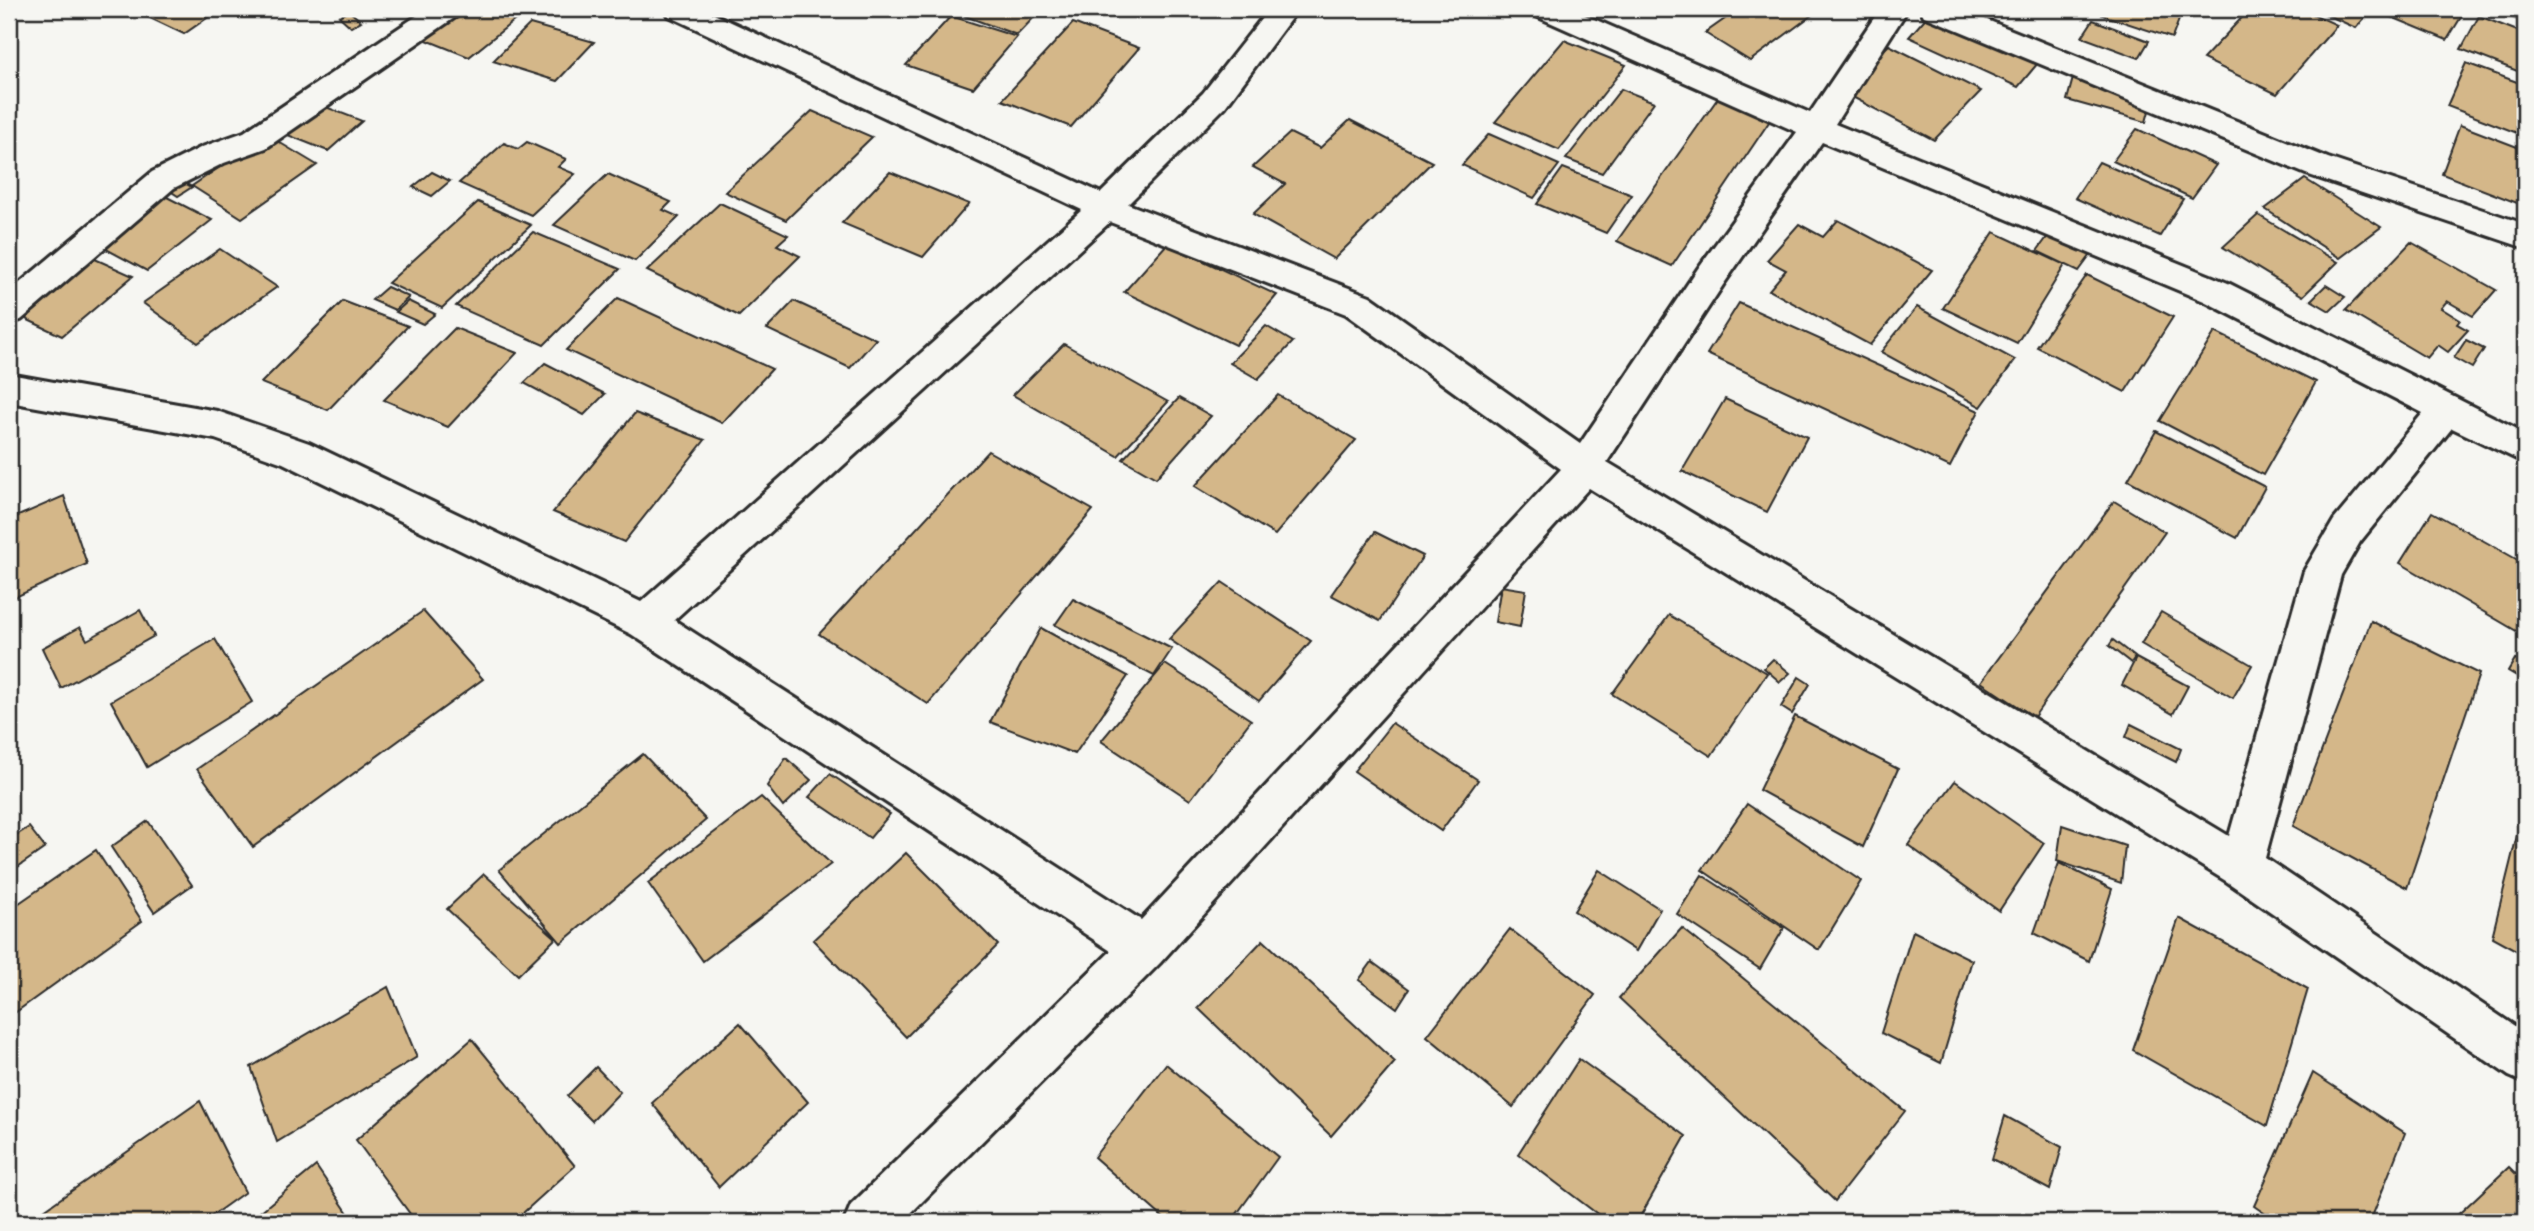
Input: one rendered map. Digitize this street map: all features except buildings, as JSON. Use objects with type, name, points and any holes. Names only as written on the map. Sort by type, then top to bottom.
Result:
[{"type":"street","points":[[679,9],[1105,208],[1358,305],[1585,467],[2241,867],[2525,1060]]},
{"type":"street","points":[[645,622],[1105,208],[1214,100],[1284,9]]},
{"type":"street","points":[[1546,9],[1816,128],[2216,292],[2525,449]]},
{"type":"street","points":[[868,1222],[1145,948],[1585,467],[1711,276],[1816,128],[1894,9]]},
{"type":"street","points":[[1934,9],[2317,166],[2525,236]]},
{"type":"street","points":[[9,310],[163,180],[213,155],[255,140],[435,12]]},
{"type":"street","points":[[9,388],[217,425],[296,453],[645,622],[1145,948]]},
{"type":"street","points":[[2241,867],[2323,571],[2347,531],[2448,408]]}]
